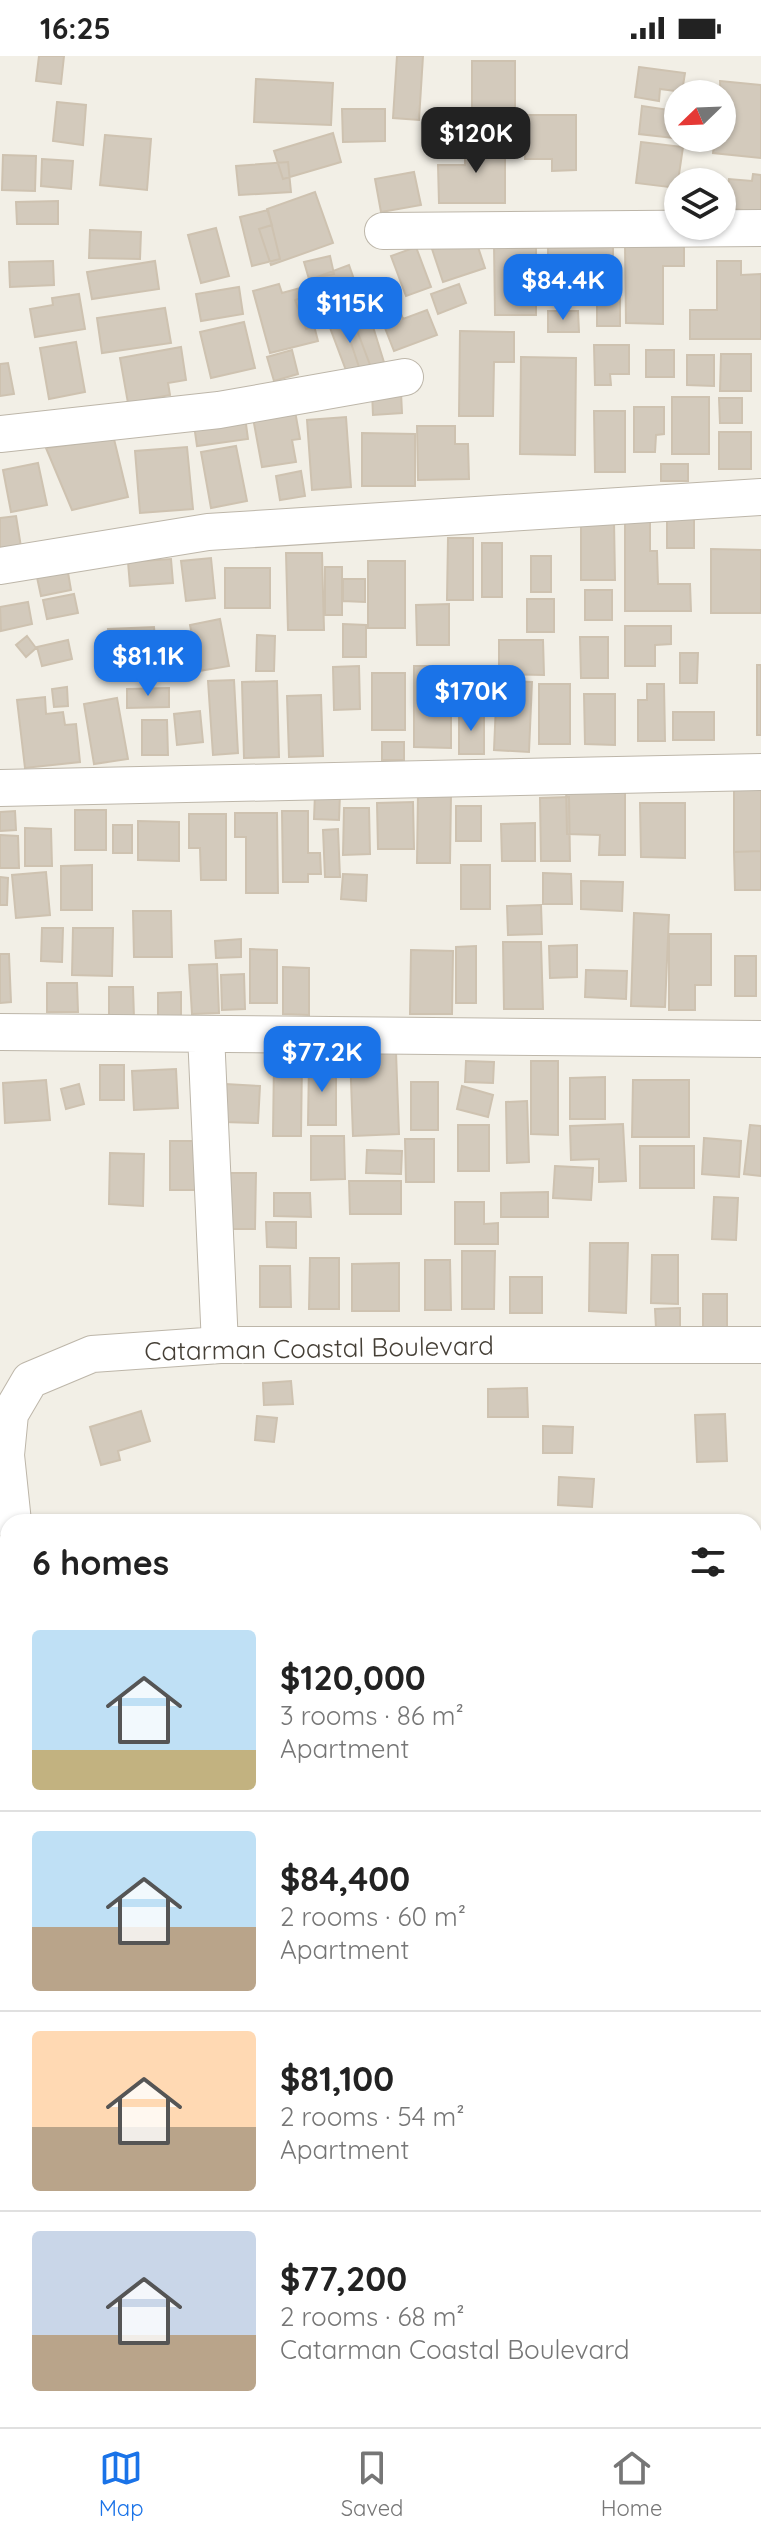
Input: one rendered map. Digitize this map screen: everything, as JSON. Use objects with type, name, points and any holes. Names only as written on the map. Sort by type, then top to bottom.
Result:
[{"type":"street","points":[[383,231],[761,228]]},
{"type":"street","points":[[0,434],[219,410],[405,377]]},
{"type":"street","points":[[0,566],[208,532],[761,497]]},
{"type":"street","points":[[0,788],[761,772]]},
{"type":"street","points":[[0,1032],[761,1039]]},
{"type":"street","points":[[206,1034],[220,1345]]},
{"type":"street","name":"Catarman Coastal Boulevard","points":[[12,1514],[6,1455],[10,1414],[30,1380],[92,1354],[220,1345],[761,1345]]},
{"type":"building","points":[[39,56],[64,56],[61,84],[36,81]]},
{"type":"building","points":[[397,56],[423,56],[419,120],[393,118]]},
{"type":"building","points":[[472,61],[515,61],[515,127],[472,127]]},
{"type":"building","points":[[639,67],[685,73],[684,80],[664,80],[659,101],[635,97]]},
{"type":"building","points":[[256,79],[333,83],[331,125],[254,122]]},
{"type":"building","points":[[736,83],[761,85],[761,158],[713,153],[736,152]]},
{"type":"building","points":[[57,102],[86,105],[83,145],[53,141]]},
{"type":"building","points":[[642,106],[664,109],[664,137],[639,134]]},
{"type":"building","points":[[342,109],[385,109],[385,141],[343,142]]},
{"type":"building","points":[[525,115],[576,115],[576,170],[552,171],[552,159],[525,159]]},
{"type":"building","points":[[333,133],[341,162],[283,179],[274,151]]},
{"type":"building","points":[[105,135],[151,139],[147,190],[100,185]]},
{"type":"building","points":[[465,140],[505,140],[505,203],[439,203],[438,165],[465,165]]},
{"type":"building","points":[[641,142],[664,145],[664,152],[682,152],[680,168],[664,168],[664,186],[636,183]]},
{"type":"building","points":[[3,155],[36,156],[35,191],[2,190]]},
{"type":"building","points":[[42,159],[73,161],[71,189],[41,186]]},
{"type":"building","points":[[288,162],[291,192],[239,195],[236,166]]},
{"type":"building","points":[[414,172],[421,205],[381,212],[375,179]]},
{"type":"building","points":[[753,174],[761,175],[761,212],[736,209],[736,180],[752,181]]},
{"type":"building","points":[[315,192],[333,243],[271,265],[259,229],[272,225],[267,209]]},
{"type":"building","points":[[58,201],[58,224],[17,224],[16,202]]},
{"type":"building","points":[[268,210],[280,259],[252,266],[240,217]]},
{"type":"building","points":[[216,228],[229,276],[201,283],[188,235]]},
{"type":"building","points":[[90,230],[141,232],[140,259],[89,258]]},
{"type":"building","points":[[460,240],[476,241],[485,268],[443,282],[432,249]]},
{"type":"building","points":[[548,240],[613,240],[613,281],[586,281],[587,293],[548,293]]},
{"type":"building","points":[[494,244],[536,244],[536,315],[495,315]]},
{"type":"building","points":[[625,246],[684,246],[684,266],[663,266],[663,324],[626,323]]},
{"type":"building","points":[[416,247],[431,287],[406,296],[391,256]]},
{"type":"building","points":[[330,256],[334,274],[309,279],[304,262]]},
{"type":"building","points":[[53,261],[54,285],[10,287],[9,262]]},
{"type":"building","points":[[155,261],[159,289],[92,299],[87,272]]},
{"type":"building","points":[[717,261],[741,261],[741,275],[761,274],[761,339],[690,339],[690,310],[717,310]]},
{"type":"building","points":[[349,265],[364,308],[306,329],[295,300],[322,290],[317,277]]},
{"type":"building","points":[[279,284],[282,293],[304,287],[318,341],[270,353],[253,291]]},
{"type":"building","points":[[459,284],[466,303],[438,314],[431,294]]},
{"type":"building","points":[[239,287],[243,314],[201,321],[196,294]]},
{"type":"building","points":[[597,287],[620,287],[620,326],[597,326]]},
{"type":"building","points":[[79,294],[85,329],[35,337],[30,309],[53,305],[52,298]]},
{"type":"building","points":[[397,302],[403,319],[427,310],[437,335],[394,351],[378,310]]},
{"type":"building","points":[[165,308],[171,343],[102,353],[97,318]]},
{"type":"building","points":[[548,311],[578,311],[579,332],[548,332]]},
{"type":"building","points":[[352,317],[370,365],[347,373],[329,325]]},
{"type":"building","points":[[370,317],[387,372],[363,379],[345,325]]},
{"type":"building","points":[[244,322],[255,368],[211,378],[200,332]]},
{"type":"building","points":[[460,331],[514,332],[514,362],[494,362],[493,416],[459,416]]},
{"type":"building","points":[[76,342],[85,392],[49,399],[40,348]]},
{"type":"building","points":[[594,345],[629,345],[629,374],[610,374],[611,385],[595,385]]},
{"type":"building","points":[[181,347],[186,380],[168,383],[170,395],[128,403],[120,358]]},
{"type":"building","points":[[292,350],[298,374],[274,381],[267,357]]},
{"type":"building","points":[[646,350],[674,350],[674,377],[646,377]]},
{"type":"building","points":[[721,354],[751,354],[751,391],[720,391]]},
{"type":"building","points":[[687,355],[714,355],[714,386],[687,385]]},
{"type":"building","points":[[521,357],[576,358],[575,455],[520,454]]},
{"type":"building","points":[[8,363],[14,394],[0,396],[0,364]]},
{"type":"building","points":[[372,392],[401,392],[402,413],[373,415]]},
{"type":"building","points":[[672,397],[709,397],[709,454],[672,454]]},
{"type":"building","points":[[719,398],[742,398],[742,423],[720,423]]},
{"type":"building","points":[[293,400],[300,439],[292,440],[296,462],[262,467],[251,407]]},
{"type":"building","points":[[634,407],[664,407],[664,434],[656,435],[655,452],[634,452]]},
{"type":"building","points":[[594,411],[625,411],[625,472],[595,472]]},
{"type":"building","points":[[245,417],[248,439],[197,446],[194,425]]},
{"type":"building","points":[[346,417],[351,487],[312,490],[307,420]]},
{"type":"building","points":[[417,426],[455,426],[455,444],[468,444],[469,479],[418,480]]},
{"type":"building","points":[[719,432],[751,432],[751,469],[719,469]]},
{"type":"building","points":[[362,433],[415,434],[415,486],[362,486]]},
{"type":"building","points":[[114,439],[128,497],[72,510],[46,448]]},
{"type":"building","points":[[236,446],[247,501],[211,508],[201,452]]},
{"type":"building","points":[[187,447],[193,509],[140,513],[135,451]]},
{"type":"building","points":[[38,463],[47,505],[11,512],[3,470]]},
{"type":"building","points":[[661,464],[688,464],[688,481],[661,481]]},
{"type":"building","points":[[301,471],[305,496],[280,500],[276,476]]},
{"type":"building","points":[[16,516],[21,547],[0,550],[0,518]]},
{"type":"building","points":[[667,518],[694,518],[694,548],[667,548]]},
{"type":"building","points":[[581,521],[614,521],[615,580],[581,580]]},
{"type":"building","points":[[625,522],[650,522],[650,551],[657,551],[658,584],[690,584],[691,611],[625,611]]},
{"type":"building","points":[[448,538],[473,538],[473,600],[447,600]]},
{"type":"building","points":[[482,543],[502,543],[502,597],[482,597]]},
{"type":"building","points":[[711,549],[761,550],[761,613],[711,613]]},
{"type":"building","points":[[286,553],[322,553],[324,630],[288,630]]},
{"type":"building","points":[[531,556],[551,556],[551,592],[531,592]]},
{"type":"building","points":[[211,558],[215,598],[186,601],[181,561]]},
{"type":"building","points":[[171,559],[173,583],[130,586],[128,562]]},
{"type":"building","points":[[66,561],[71,590],[41,596],[35,568]]},
{"type":"building","points":[[368,561],[405,561],[405,628],[368,628]]},
{"type":"building","points":[[325,567],[342,567],[342,615],[325,615]]},
{"type":"building","points":[[225,568],[270,568],[270,608],[225,608]]},
{"type":"building","points":[[343,579],[365,579],[365,602],[343,601]]},
{"type":"building","points":[[585,590],[612,590],[612,620],[585,620]]},
{"type":"building","points":[[74,594],[78,613],[47,619],[43,600]]},
{"type":"building","points":[[527,599],[554,599],[554,632],[527,632]]},
{"type":"building","points":[[28,602],[32,624],[1,631],[0,607]]},
{"type":"building","points":[[449,604],[449,645],[417,645],[416,605]]},
{"type":"building","points":[[220,619],[229,666],[199,671],[190,625]]},
{"type":"building","points":[[343,624],[366,625],[366,657],[343,657]]},
{"type":"building","points":[[625,626],[671,626],[671,644],[655,645],[655,666],[625,666]]},
{"type":"building","points":[[154,627],[157,662],[111,664],[108,629]]},
{"type":"building","points":[[257,635],[275,636],[274,671],[256,671]]},
{"type":"building","points":[[27,636],[36,648],[26,657],[16,645]]},
{"type":"building","points":[[580,637],[608,637],[608,678],[581,678]]},
{"type":"building","points":[[68,640],[72,659],[42,666],[37,647]]},
{"type":"building","points":[[499,640],[543,640],[544,675],[499,674]]},
{"type":"building","points":[[680,653],[698,653],[697,683],[680,683]]},
{"type":"building","points":[[757,665],[761,665],[761,735],[757,735]]},
{"type":"building","points":[[359,666],[360,709],[334,710],[333,667]]},
{"type":"building","points":[[414,666],[451,666],[451,748],[414,747]]},
{"type":"building","points":[[372,673],[405,673],[405,730],[372,730]]},
{"type":"building","points":[[234,680],[238,753],[213,755],[208,681]]},
{"type":"building","points":[[277,681],[279,757],[244,758],[242,682]]},
{"type":"building","points":[[497,681],[532,682],[529,752],[494,750]]},
{"type":"building","points":[[539,684],[570,684],[570,744],[539,744]]},
{"type":"building","points":[[647,684],[664,684],[665,741],[638,741],[638,700],[647,700]]},
{"type":"building","points":[[67,687],[68,706],[54,707],[52,689]]},
{"type":"building","points":[[169,688],[169,707],[127,708],[127,689]]},
{"type":"building","points":[[584,694],[615,694],[615,745],[585,744]]},
{"type":"building","points":[[321,695],[323,756],[289,757],[287,696]]},
{"type":"building","points":[[45,697],[46,714],[63,712],[65,725],[76,724],[80,762],[25,768],[17,700]]},
{"type":"building","points":[[117,698],[128,759],[94,764],[84,704]]},
{"type":"building","points":[[200,711],[203,742],[177,745],[174,714]]},
{"type":"building","points":[[459,712],[484,713],[484,754],[459,754]]},
{"type":"building","points":[[673,712],[714,712],[714,740],[673,740]]},
{"type":"building","points":[[142,720],[167,720],[168,755],[142,755]]},
{"type":"building","points":[[382,742],[404,742],[404,760],[382,760]]},
{"type":"building","points":[[734,776],[761,776],[761,851],[734,852]]},
{"type":"building","points":[[625,783],[625,855],[599,855],[600,835],[567,834],[566,784]]},
{"type":"building","points":[[315,793],[340,794],[339,820],[314,819]]},
{"type":"building","points":[[418,793],[451,794],[450,863],[417,863]]},
{"type":"building","points":[[569,797],[570,861],[541,861],[540,798]]},
{"type":"building","points":[[413,802],[414,849],[378,849],[377,803]]},
{"type":"building","points":[[640,803],[685,803],[685,858],[641,857]]},
{"type":"building","points":[[456,806],[481,806],[481,841],[456,841]]},
{"type":"building","points":[[344,808],[369,808],[370,854],[343,855]]},
{"type":"building","points":[[75,810],[106,810],[106,850],[75,850]]},
{"type":"building","points":[[15,811],[16,830],[0,831],[0,812]]},
{"type":"building","points":[[282,811],[308,811],[308,853],[320,853],[321,874],[308,874],[308,882],[283,882]]},
{"type":"building","points":[[235,813],[277,813],[278,893],[246,893],[246,837],[235,837]]},
{"type":"building","points":[[189,814],[226,814],[226,880],[201,880],[200,848],[189,848]]},
{"type":"building","points":[[138,821],[179,822],[179,861],[138,860]]},
{"type":"building","points":[[535,823],[535,861],[502,861],[501,824]]},
{"type":"building","points":[[113,825],[132,825],[132,853],[113,853]]},
{"type":"building","points":[[25,828],[51,829],[52,866],[25,866]]},
{"type":"building","points":[[338,829],[340,877],[325,877],[323,830]]},
{"type":"building","points":[[0,835],[18,836],[19,868],[0,868]]},
{"type":"building","points":[[761,851],[761,890],[735,890],[734,852]]},
{"type":"building","points":[[92,865],[92,910],[61,910],[61,866]]},
{"type":"building","points":[[461,865],[490,865],[490,909],[461,909]]},
{"type":"building","points":[[46,872],[50,915],[16,918],[12,875]]},
{"type":"building","points":[[543,873],[571,874],[572,904],[543,904]]},
{"type":"building","points":[[343,874],[367,875],[366,901],[341,899]]},
{"type":"building","points":[[0,877],[8,878],[7,905],[0,905]]},
{"type":"building","points":[[581,881],[623,882],[622,911],[581,909]]},
{"type":"building","points":[[541,905],[542,934],[508,935],[507,906]]},
{"type":"building","points":[[133,911],[171,911],[172,957],[134,957]]},
{"type":"building","points":[[634,913],[669,915],[665,1007],[631,1006]]},
{"type":"building","points":[[42,928],[63,928],[62,962],[41,961]]},
{"type":"building","points":[[73,928],[113,928],[112,976],[72,975]]},
{"type":"building","points":[[669,934],[711,934],[711,985],[695,985],[695,1010],[669,1010]]},
{"type":"building","points":[[241,939],[241,957],[216,958],[215,941]]},
{"type":"building","points":[[503,942],[541,942],[543,1009],[504,1009]]},
{"type":"building","points":[[577,945],[577,977],[550,978],[549,946]]},
{"type":"building","points":[[476,946],[476,1003],[456,1003],[456,947]]},
{"type":"building","points":[[250,949],[277,950],[277,1003],[250,1003]]},
{"type":"building","points":[[411,950],[453,951],[452,1014],[410,1014]]},
{"type":"building","points":[[0,954],[9,954],[11,1002],[0,1003]]},
{"type":"building","points":[[735,956],[756,956],[756,996],[735,996]]},
{"type":"building","points":[[217,964],[219,1013],[192,1014],[189,965]]},
{"type":"building","points":[[283,967],[309,968],[309,1015],[283,1014]]},
{"type":"building","points":[[586,970],[627,971],[626,999],[585,997]]},
{"type":"building","points":[[244,974],[245,1009],[222,1010],[221,975]]},
{"type":"building","points":[[47,983],[77,983],[78,1012],[47,1012]]},
{"type":"building","points":[[109,987],[133,987],[134,1018],[109,1019]]},
{"type":"building","points":[[181,992],[181,1019],[158,1019],[158,993]]},
{"type":"building","points":[[396,1052],[399,1134],[353,1136],[350,1053]]},
{"type":"building","points":[[274,1060],[302,1060],[301,1136],[273,1136]]},
{"type":"building","points":[[466,1061],[494,1062],[493,1083],[465,1082]]},
{"type":"building","points":[[531,1061],[558,1061],[558,1135],[531,1134]]},
{"type":"building","points":[[309,1062],[336,1062],[336,1125],[308,1125]]},
{"type":"building","points":[[100,1065],[124,1065],[124,1100],[100,1100]]},
{"type":"building","points":[[176,1069],[178,1108],[134,1110],[132,1071]]},
{"type":"building","points":[[605,1077],[605,1119],[570,1119],[570,1078]]},
{"type":"building","points":[[46,1080],[50,1120],[5,1123],[3,1083]]},
{"type":"building","points":[[633,1080],[689,1080],[689,1137],[632,1137]]},
{"type":"building","points":[[411,1082],[438,1082],[438,1130],[411,1130]]},
{"type":"building","points":[[79,1084],[84,1104],[66,1109],[61,1089]]},
{"type":"building","points":[[225,1084],[260,1086],[258,1123],[224,1122]]},
{"type":"building","points":[[462,1086],[493,1095],[488,1117],[457,1109]]},
{"type":"building","points":[[527,1101],[529,1162],[507,1163],[506,1102]]},
{"type":"building","points":[[623,1124],[626,1181],[599,1182],[599,1159],[571,1160],[570,1126]]},
{"type":"building","points":[[458,1125],[489,1125],[489,1171],[458,1171]]},
{"type":"building","points":[[750,1125],[761,1126],[761,1176],[744,1174]]},
{"type":"building","points":[[311,1136],[344,1136],[345,1179],[311,1180]]},
{"type":"building","points":[[704,1138],[741,1141],[739,1177],[702,1174]]},
{"type":"building","points":[[405,1139],[434,1139],[434,1182],[406,1182]]},
{"type":"building","points":[[170,1141],[202,1141],[202,1190],[170,1190]]},
{"type":"building","points":[[640,1146],[694,1146],[694,1188],[640,1188]]},
{"type":"building","points":[[367,1150],[402,1151],[401,1174],[366,1173]]},
{"type":"building","points":[[110,1153],[144,1154],[143,1206],[109,1204]]},
{"type":"building","points":[[555,1166],[593,1168],[591,1200],[553,1198]]},
{"type":"building","points":[[226,1173],[256,1173],[255,1229],[226,1229]]},
{"type":"building","points":[[349,1181],[401,1181],[401,1214],[350,1214]]},
{"type":"building","points":[[548,1192],[548,1217],[501,1217],[501,1193]]},
{"type":"building","points":[[274,1193],[310,1193],[311,1217],[274,1216]]},
{"type":"building","points":[[714,1197],[738,1198],[736,1240],[712,1239]]},
{"type":"building","points":[[455,1202],[484,1202],[484,1224],[498,1223],[498,1244],[455,1244]]},
{"type":"building","points":[[266,1222],[296,1222],[296,1248],[267,1247]]},
{"type":"building","points":[[590,1243],[628,1243],[626,1313],[589,1311]]},
{"type":"building","points":[[462,1251],[495,1251],[494,1309],[462,1309]]},
{"type":"building","points":[[652,1255],[678,1255],[678,1304],[651,1303]]},
{"type":"building","points":[[310,1258],[339,1258],[339,1309],[309,1309]]},
{"type":"building","points":[[425,1260],[450,1260],[451,1310],[425,1310]]},
{"type":"building","points":[[399,1263],[399,1311],[352,1311],[352,1264]]},
{"type":"building","points":[[260,1266],[290,1266],[291,1307],[260,1307]]},
{"type":"building","points":[[510,1277],[542,1277],[542,1313],[510,1313]]},
{"type":"building","points":[[703,1294],[727,1294],[727,1328],[703,1327]]},
{"type":"building","points":[[680,1308],[680,1328],[656,1328],[655,1309]]},
{"type":"building","points":[[291,1381],[293,1404],[264,1405],[263,1383]]},
{"type":"building","points":[[527,1388],[528,1417],[488,1417],[488,1389]]},
{"type":"building","points":[[141,1411],[150,1441],[118,1451],[120,1460],[101,1465],[90,1427]]},
{"type":"building","points":[[725,1414],[727,1461],[697,1462],[695,1415]]},
{"type":"building","points":[[257,1416],[277,1418],[274,1442],[255,1440]]},
{"type":"building","points":[[543,1426],[573,1427],[572,1453],[543,1453]]},
{"type":"building","points":[[559,1477],[594,1479],[592,1507],[558,1505]]}]
